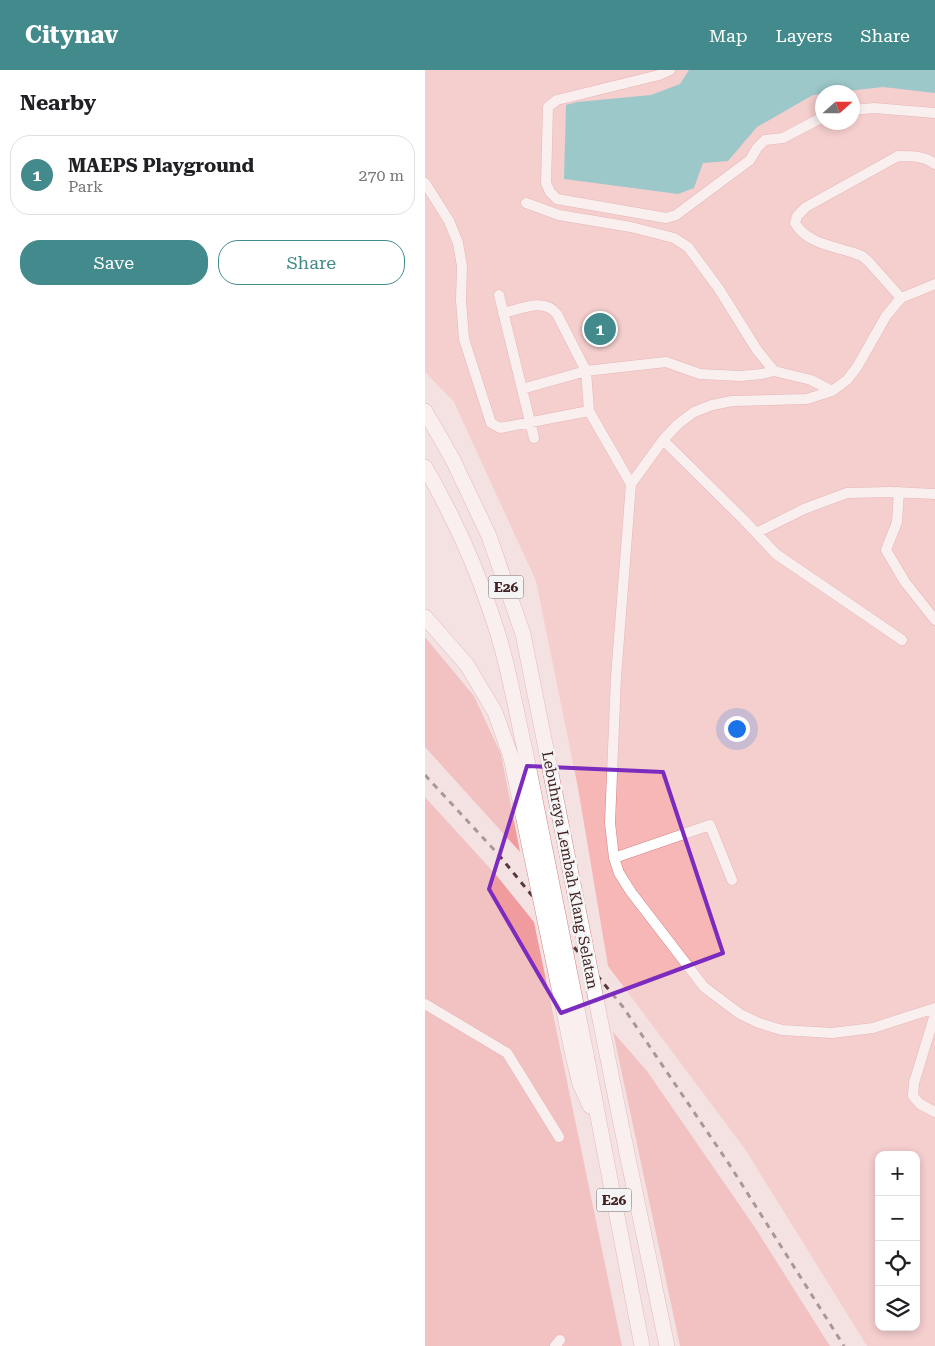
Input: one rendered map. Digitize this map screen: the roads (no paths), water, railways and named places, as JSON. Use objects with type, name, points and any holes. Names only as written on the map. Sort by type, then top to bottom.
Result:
[{"type":"highway","name":"Lebuhraya Lembah Klang Selatan","points":[[425,411],[453,460],[489,536],[523,634],[667,1346]]},
{"type":"highway","name":"Lebuhraya Lembah Klang Selatan","points":[[425,467],[459,530],[491,610],[498,636],[519,756],[579,1055],[600,1130],[642,1346]]},
{"type":"highway","points":[[425,617],[467,665],[519,756]]},
{"type":"street","points":[[670,70],[659,75],[557,100],[548,106],[546,183],[549,192],[557,199],[666,218],[671,217],[751,160],[757,148],[765,140],[783,138],[815,121]]},
{"type":"street","points":[[860,109],[874,108],[935,113]]},
{"type":"street","points":[[901,298],[862,256],[811,239],[799,230],[795,223],[797,216],[806,207],[899,156],[915,156],[930,160],[935,164]]},
{"type":"street","points":[[425,183],[449,221],[458,243],[462,266],[461,300],[464,339],[491,423],[500,428],[589,411]]},
{"type":"street","points":[[526,203],[559,215],[631,227],[674,238],[689,247],[757,350],[774,370]]},
{"type":"street","points":[[935,284],[901,298],[886,316],[857,367],[847,380],[833,391],[807,399],[732,401],[712,405],[694,412],[678,424],[663,440],[631,484],[616,678],[610,823],[614,858],[619,873],[631,892],[704,988],[741,1014],[759,1023],[782,1030],[832,1033],[873,1028],[935,1008]]},
{"type":"street","points":[[499,295],[534,438]]},
{"type":"street","points":[[503,313],[541,304],[553,308],[586,371],[589,411],[631,484]]},
{"type":"street","points":[[522,389],[586,371],[665,362],[700,374],[739,376],[762,374],[774,370],[811,380],[833,391]]},
{"type":"street","points":[[663,440],[776,554],[902,640]]},
{"type":"street","points":[[756,533],[804,509],[847,493],[899,492],[935,494]]},
{"type":"street","points":[[899,492],[897,522],[886,550],[905,582],[935,620]]},
{"type":"street","points":[[614,858],[709,825],[733,880]]},
{"type":"street","points":[[425,1004],[507,1053],[559,1137]]},
{"type":"street","points":[[935,1014],[914,1083],[913,1096],[920,1104],[935,1112]]},
{"type":"water","points":[[689,70],[935,70],[935,93],[883,87],[860,90],[860,85],[815,85],[815,95],[757,127],[728,161],[703,163],[694,188],[678,194],[564,179],[566,105],[577,102],[651,95],[680,84]]},
{"type":"railway","points":[[425,775],[498,854],[623,1007],[729,1164],[844,1346]]},
{"type":"place","name":"MAEPS Playground","points":[[600,329]]}]
